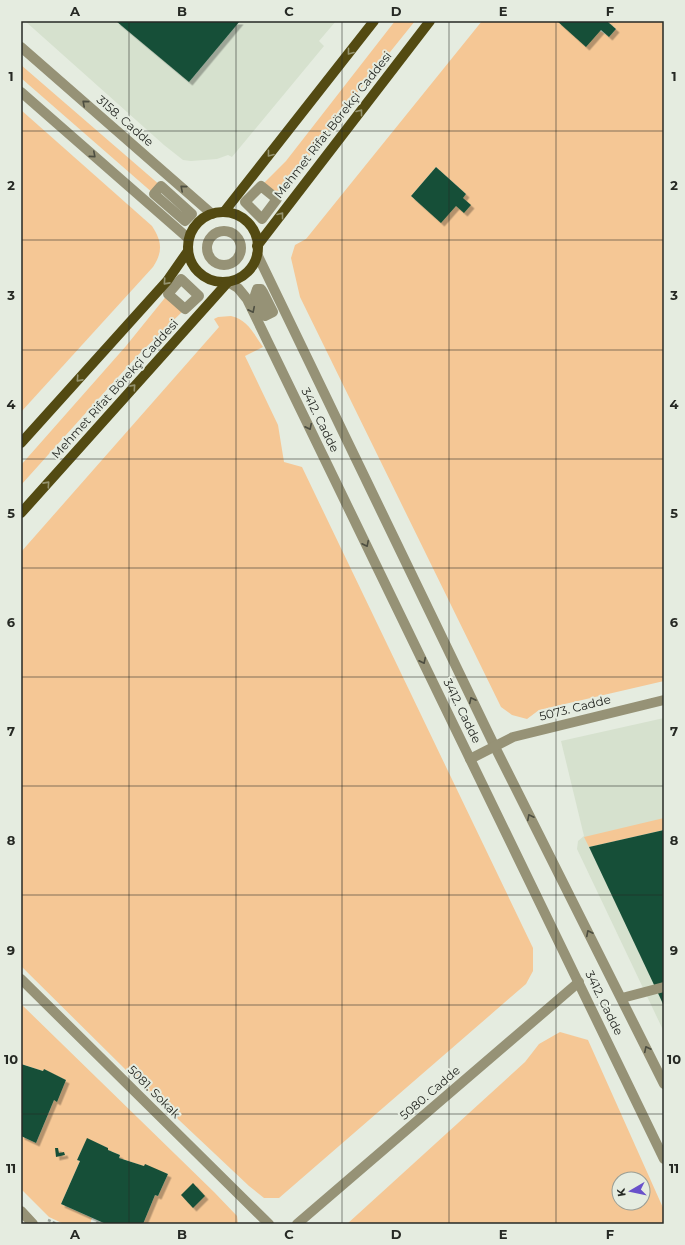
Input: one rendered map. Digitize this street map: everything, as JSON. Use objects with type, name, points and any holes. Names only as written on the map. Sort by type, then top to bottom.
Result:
[{"type":"main road","points":[[224,212],[374,21]]},
{"type":"main road","name":"Mehmet Rifat Börekçi Caddesi","points":[[257,250],[430,21]]},
{"type":"main road","points":[[224,212],[234,214],[251,226],[256,236],[257,250],[253,264],[247,272],[239,278],[228,282],[217,282],[207,278],[197,271],[191,262],[188,251],[189,239],[198,224],[212,214],[224,212]]},
{"type":"main road","points":[[21,444],[167,281],[188,251]]},
{"type":"main road","name":"Mehmet Rifat Börekçi Caddesi","points":[[21,513],[228,282]]},
{"type":"street","name":"3158. Cadde","points":[[21,47],[212,214]]},
{"type":"street","points":[[21,92],[189,239]]},
{"type":"street","name":"3412. Cadde","points":[[257,250],[494,745],[664,1084]]},
{"type":"street","name":"3412. Cadde","points":[[228,282],[238,288],[247,299],[664,1159]]},
{"type":"street","name":"5073. Cadde","points":[[470,759],[494,745],[513,737],[664,700]]},
{"type":"street","name":"5081. Sokak","points":[[21,979],[269,1224]]},
{"type":"street","name":"5080. Cadde","points":[[297,1224],[579,982]]},
{"type":"street","points":[[622,998],[664,988]]},
{"type":"street","points":[[21,1210],[33,1224]]},
{"type":"shaded area","points":[[530,20],[567,22],[584,25],[598,30],[609,37],[616,29],[608,22],[609,21],[664,21],[664,681],[539,710],[527,719],[512,715],[501,707],[300,297],[291,258],[295,245],[306,239],[482,21]],"holes":[[[436,167],[466,194],[441,222],[411,196]]]},
{"type":"shaded area","points":[[25,21],[336,21],[319,41],[324,46],[232,157],[228,155],[217,159],[191,161],[183,160],[164,145]]},
{"type":"shaded area","points":[[395,21],[415,21],[345,108],[277,199],[261,186],[286,161]]},
{"type":"shaded area","points":[[21,65],[161,186],[154,194],[21,78]]},
{"type":"shaded area","points":[[21,110],[152,226],[158,237],[160,251],[153,267],[21,412]]},
{"type":"shaded area","points":[[168,294],[185,309],[137,356],[21,485],[21,465],[126,346]]},
{"type":"shaded area","points":[[231,316],[246,324],[263,347],[245,356],[278,425],[284,462],[302,467],[533,948],[533,971],[526,984],[279,1198],[264,1198],[249,1186],[128,1072],[21,966],[21,552],[219,327],[214,319],[218,317]]},
{"type":"shaded area","points":[[664,718],[664,1032],[577,849],[578,841],[584,836],[561,741]]},
{"type":"shaded area","points":[[664,818],[664,830],[589,847],[584,837]]},
{"type":"shaded area","points":[[21,1004],[214,1192],[237,1216],[238,1224],[143,1224],[155,1195],[158,1196],[168,1174],[119,1158],[120,1155],[87,1139],[77,1160],[80,1161],[61,1204],[92,1218],[90,1224],[64,1224],[49,1217],[21,1189],[21,1136],[36,1143],[54,1100],[57,1101],[66,1080],[44,1070],[43,1071],[21,1064]]},
{"type":"shaded area","points":[[560,1032],[588,1040],[647,1171],[611,1171],[611,1211],[651,1211],[651,1181],[664,1210],[664,1224],[347,1224],[525,1062],[539,1044]]},
{"type":"building","points":[[116,21],[240,21],[189,82]]},
{"type":"building","points":[[557,21],[609,21],[608,22],[616,29],[609,37],[601,30],[586,47]]},
{"type":"building","points":[[436,167],[466,194],[463,198],[471,205],[464,213],[456,206],[441,223],[411,196]]},
{"type":"building","points":[[664,830],[664,1006],[589,847]]},
{"type":"building","points":[[21,1064],[43,1071],[44,1069],[66,1080],[57,1102],[54,1100],[36,1143],[21,1136]]},
{"type":"building","points":[[87,1138],[120,1155],[119,1158],[144,1166],[145,1164],[168,1174],[158,1196],[155,1195],[143,1224],[106,1224],[61,1204],[80,1161],[77,1160]]},
{"type":"building","points":[[55,1148],[58,1148],[59,1153],[64,1152],[65,1155],[56,1157]]},
{"type":"building","points":[[193,1183],[205,1196],[193,1208],[181,1195]]}]
